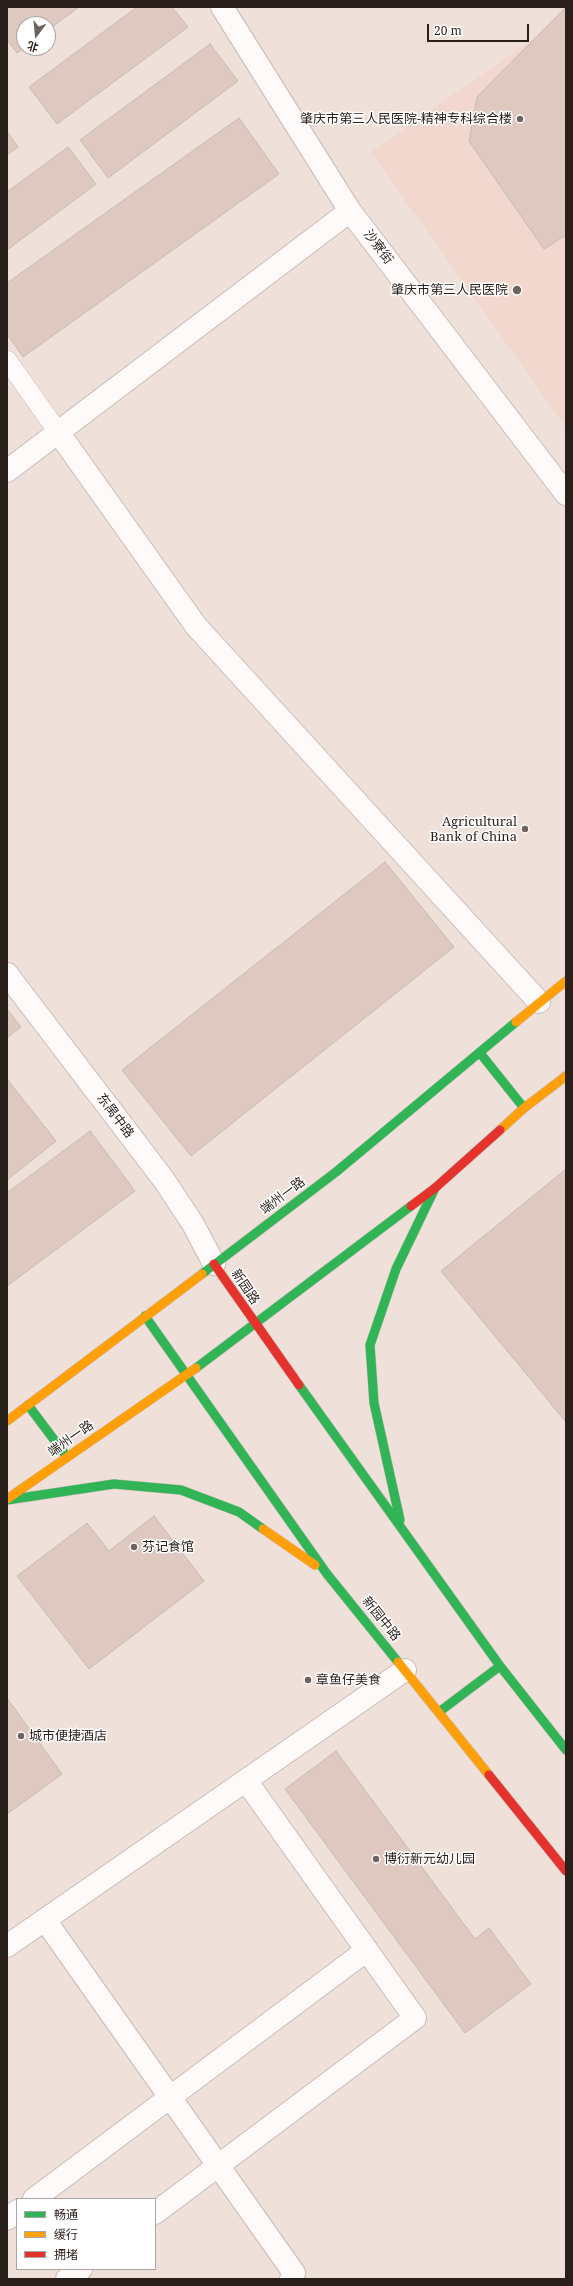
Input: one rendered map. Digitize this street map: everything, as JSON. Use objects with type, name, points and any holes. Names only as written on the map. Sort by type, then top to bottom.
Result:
[{"type":"main road","name":"端州一路","points":[[7,1421],[336,1172],[566,981]]},
{"type":"main road","points":[[480,1053],[524,1108]]},
{"type":"main road","name":"端州一路","points":[[7,1500],[186,1375],[435,1188],[524,1108],[566,1076]]},
{"type":"main road","points":[[402,1529],[374,1403],[370,1345],[396,1269],[435,1188]]},
{"type":"main road","name":"新园路","points":[[214,1264],[255,1324]]},
{"type":"main road","points":[[145,1316],[186,1375]]},
{"type":"main road","points":[[255,1324],[500,1666],[566,1750]]},
{"type":"main road","name":"新园中路","points":[[186,1375],[327,1574],[566,1871]]},
{"type":"main road","points":[[28,1405],[67,1457]]},
{"type":"main road","points":[[7,1500],[114,1484],[181,1490],[238,1512],[327,1574]]},
{"type":"main road","points":[[439,1712],[500,1666]]},
{"type":"street","name":"沙寮街","points":[[222,7],[350,211],[566,494]]},
{"type":"street","points":[[7,471],[350,211]]},
{"type":"street","points":[[58,432],[196,626],[539,1002]]},
{"type":"street","name":"东禺中路","points":[[7,974],[164,1180],[193,1224],[214,1264]]},
{"type":"street","points":[[7,1946],[247,1782],[405,1670]]},
{"type":"street","points":[[156,2212],[415,2018],[247,1782]]},
{"type":"street","points":[[45,1920],[294,2273],[291,2279]]},
{"type":"street","points":[[35,2198],[367,1950]]},
{"type":"street","points":[[7,2219],[16,2212]]},
{"type":"street","points":[[67,2279],[79,2270]]},
{"type":"lane","points":[[7,360],[58,432]]},
{"type":"shaded area","name":"肇庆市第三人民医院","points":[[565,17],[566,19],[566,428],[371,152]]},
{"type":"building","points":[[7,7],[79,7],[56,24],[56,16],[16,16],[16,52],[7,40]]},
{"type":"building","points":[[137,7],[172,7],[188,27],[57,124],[29,87]]},
{"type":"building","name":"肇庆市第三人民医院-精神专科综合楼","points":[[566,7],[566,235],[544,249],[469,141],[477,97]]},
{"type":"building","points":[[210,44],[238,81],[108,178],[80,140]]},
{"type":"building","points":[[239,118],[279,174],[23,357],[7,334],[7,283]]},
{"type":"building","points":[[7,131],[18,147],[7,155]]},
{"type":"building","points":[[68,147],[96,184],[7,250],[7,192]]},
{"type":"building","points":[[385,862],[454,947],[191,1156],[122,1070]]},
{"type":"building","points":[[7,1009],[21,1027],[7,1038]]},
{"type":"building","points":[[7,1079],[56,1141],[7,1180]]},
{"type":"building","points":[[90,1131],[135,1191],[7,1286],[7,1193]]},
{"type":"building","points":[[566,1169],[566,1422],[441,1271]]},
{"type":"building","points":[[154,1516],[204,1581],[89,1669],[17,1576],[87,1523],[109,1551]]},
{"type":"building","name":"城市便捷酒店","points":[[7,1698],[62,1774],[7,1814]]},
{"type":"building","name":"博衍新元幼儿园","points":[[336,1751],[475,1939],[489,1928],[531,1984],[465,2033],[285,1789]]},
{"type":"traffic: fast","points":[[202,1274],[336,1172],[516,1022]]},
{"type":"traffic: fast","points":[[480,1053],[524,1108]]},
{"type":"traffic: fast","points":[[400,1520],[374,1403],[370,1345],[396,1269],[435,1188]]},
{"type":"traffic: fast","points":[[196,1368],[411,1206]]},
{"type":"traffic: fast","points":[[145,1316],[327,1574],[398,1662]]},
{"type":"traffic: fast","points":[[299,1385],[500,1666],[566,1750]]},
{"type":"traffic: fast","points":[[28,1405],[67,1457]]},
{"type":"traffic: fast","points":[[7,1500],[114,1484],[181,1490],[239,1512],[263,1529]]},
{"type":"traffic: fast","points":[[439,1712],[500,1666]]},
{"type":"traffic: slow","points":[[516,1022],[566,981]]},
{"type":"traffic: slow","points":[[500,1130],[524,1108],[566,1076]]},
{"type":"traffic: slow","points":[[7,1421],[202,1274]]},
{"type":"traffic: slow","points":[[7,1499],[196,1368]]},
{"type":"traffic: slow","points":[[263,1529],[315,1565]]},
{"type":"traffic: slow","points":[[398,1662],[489,1775]]},
{"type":"traffic: jam","points":[[411,1206],[435,1188],[500,1130]]},
{"type":"traffic: jam","points":[[214,1264],[299,1385]]},
{"type":"traffic: jam","points":[[489,1775],[566,1871]]},
{"type":"place","name":"肇庆市第三人民医院-精神专科综合楼","points":[[520,119]]},
{"type":"place","name":"肇庆市第三人民医院","points":[[517,290]]},
{"type":"place","name":"Agricultural Bank of China","points":[[525,829]]},
{"type":"place","name":"芬记食馆","points":[[134,1547]]},
{"type":"place","name":"章鱼仔美食","points":[[308,1680]]},
{"type":"place","name":"城市便捷酒店","points":[[21,1736]]},
{"type":"place","name":"博衍新元幼儿园","points":[[376,1859]]}]
